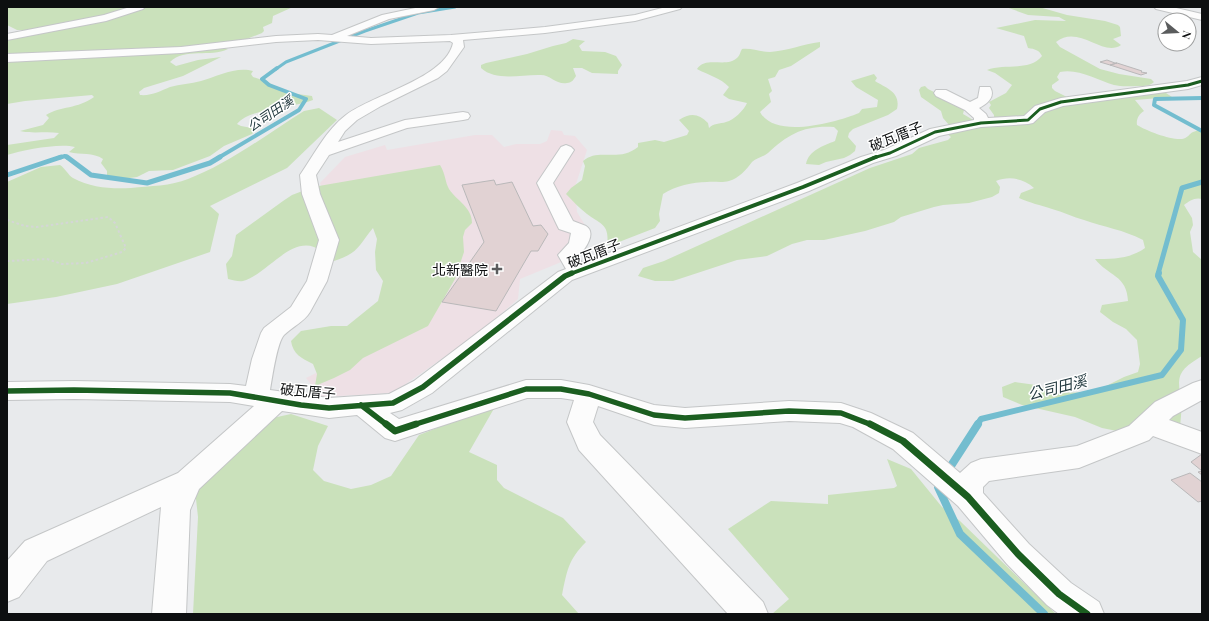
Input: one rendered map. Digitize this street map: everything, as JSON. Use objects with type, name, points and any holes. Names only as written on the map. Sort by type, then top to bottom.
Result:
[{"type":"street","points":[[7,37],[106,18],[140,7]]},
{"type":"street","points":[[335,38],[386,17],[434,7]]},
{"type":"street","points":[[7,58],[181,50],[276,39],[335,38],[359,40],[451,38],[545,30],[635,18],[677,7]]},
{"type":"street","points":[[1159,7],[1202,17]]},
{"type":"street","points":[[169,614],[175,510],[188,481],[267,399],[264,359],[272,333],[299,312],[317,281],[329,240],[311,194],[308,175],[340,128],[352,117],[376,103],[434,75],[443,68],[458,47],[459,42],[451,38]]},
{"type":"street","name":"破瓦厝子","points":[[7,391],[74,390],[230,392],[301,405],[329,408],[361,404],[393,403],[423,387],[565,276],[803,187],[867,160],[890,153],[935,132],[981,123],[1028,120],[1040,109],[1061,102],[1188,85],[1202,81]]},
{"type":"street","points":[[970,107],[984,100],[985,90]]},
{"type":"street","points":[[941,93],[970,107],[981,117],[981,123]]},
{"type":"street","points":[[323,152],[405,124],[463,116]]},
{"type":"street","points":[[566,150],[545,183],[566,225],[580,230],[581,239],[578,246],[568,255],[578,272]]},
{"type":"street","points":[[361,404],[395,431],[526,389],[561,389],[590,394],[654,415],[685,418],[789,411],[841,413],[862,420],[903,441],[965,494],[1018,554],[1059,594],[1087,614]]},
{"type":"street","points":[[965,494],[969,483],[981,471],[1079,457],[1138,433],[1164,409],[1202,389]]},
{"type":"street","points":[[590,394],[580,422],[589,442],[751,614]]},
{"type":"street","points":[[1149,423],[1202,443]]},
{"type":"street","points":[[7,586],[36,551],[188,481]]},
{"type":"path","points":[[7,220],[25,226],[37,226],[108,217],[115,222],[126,248],[122,252],[86,263],[62,264],[47,259],[7,262]]},
{"type":"shaded area","name":"北新醫院","points":[[551,130],[562,131],[564,135],[575,136],[587,150],[575,187],[577,212],[588,230],[571,258],[520,279],[518,299],[480,332],[393,393],[321,397],[306,378],[397,333],[462,245],[324,193],[320,183],[345,157],[385,145],[387,150],[475,135],[492,135],[504,147],[516,144],[540,144],[547,141]]},
{"type":"green space","points":[[7,7],[138,7],[121,12],[32,30],[17,30],[7,25]]},
{"type":"green space","points":[[145,7],[293,7],[273,16],[272,23],[263,27],[264,31],[262,33],[224,48],[228,49],[221,52],[183,55],[176,58],[170,62],[176,66],[198,60],[221,57],[183,76],[144,88],[139,92],[140,95],[152,94],[170,87],[197,82],[220,74],[247,70],[253,71],[251,74],[253,77],[268,82],[283,92],[312,96],[313,100],[305,103],[261,111],[243,119],[237,124],[257,129],[252,134],[224,146],[210,156],[173,170],[149,171],[137,177],[122,179],[107,175],[107,171],[101,163],[103,159],[91,154],[69,152],[75,147],[51,146],[7,155],[7,145],[54,138],[59,133],[20,131],[43,125],[49,118],[46,115],[51,112],[82,104],[94,97],[92,95],[7,104],[7,36],[126,13]]},
{"type":"green space","points":[[1006,7],[1039,7],[1067,15],[1105,21],[1118,25],[1120,27],[1121,36],[1113,39],[1121,45],[1114,48],[1099,45],[1082,38],[1073,37],[1065,37],[1056,42],[1060,47],[1100,69],[1119,74],[1151,79],[1154,82],[1145,86],[1117,86],[1081,73],[1067,71],[1060,72],[1057,77],[1059,80],[1052,85],[1052,88],[1055,91],[1069,98],[1163,91],[1172,97],[1135,100],[1144,111],[1138,117],[1137,125],[1159,135],[1177,139],[1187,137],[1193,132],[1202,129],[1202,199],[1195,199],[1184,205],[1192,218],[1193,225],[1190,232],[1193,252],[1202,260],[1202,356],[1187,366],[1180,376],[1180,431],[1127,433],[1102,428],[1075,417],[1022,405],[1003,397],[1002,387],[1015,382],[1036,385],[1058,393],[1094,392],[1124,377],[1138,372],[1140,364],[1137,340],[1126,329],[1113,322],[1100,312],[1102,305],[1128,301],[1127,292],[1121,281],[1100,265],[1095,259],[1127,256],[1139,252],[1145,248],[1143,240],[1121,231],[1080,219],[1019,198],[1021,193],[1034,188],[1021,180],[1011,178],[996,181],[1000,187],[999,193],[992,197],[969,203],[934,207],[901,217],[894,222],[865,231],[824,240],[807,240],[792,244],[767,256],[737,260],[673,281],[655,281],[638,276],[643,268],[664,261],[870,168],[912,154],[919,148],[948,140],[951,137],[946,133],[949,125],[943,118],[941,111],[921,97],[919,90],[921,87],[925,86],[928,89],[962,106],[964,110],[963,114],[975,121],[994,118],[994,115],[989,108],[991,105],[989,102],[1006,93],[1012,85],[995,73],[987,70],[1001,67],[1023,66],[1037,61],[1042,56],[1040,52],[1028,48],[1024,36],[996,28],[1035,20],[1066,21],[1059,17],[1028,15]]},
{"type":"green space","points":[[573,39],[585,41],[579,46],[582,51],[605,52],[616,56],[622,65],[618,71],[618,74],[592,73],[582,68],[573,68],[576,76],[573,81],[560,83],[544,75],[502,76],[494,75],[481,68],[481,65],[486,63],[527,54],[566,43]]},
{"type":"green space","points":[[820,42],[820,47],[791,66],[779,70],[775,77],[768,79],[772,91],[769,94],[771,102],[760,112],[768,120],[779,125],[792,127],[822,124],[849,117],[859,113],[862,109],[877,107],[878,100],[856,87],[851,81],[874,74],[877,78],[875,81],[892,91],[897,98],[897,109],[888,115],[853,129],[849,133],[848,137],[856,146],[855,151],[850,155],[819,165],[806,164],[813,152],[835,141],[838,131],[834,127],[806,129],[790,136],[754,161],[733,180],[690,184],[673,189],[663,194],[659,214],[660,221],[655,228],[607,245],[607,233],[603,225],[584,212],[566,194],[571,188],[582,180],[585,166],[583,161],[589,157],[596,155],[623,154],[631,152],[638,147],[638,143],[655,140],[664,142],[687,135],[689,131],[679,120],[683,117],[691,115],[698,116],[708,123],[709,128],[715,124],[729,121],[744,109],[747,103],[729,99],[723,95],[729,87],[718,79],[697,69],[701,65],[711,62],[728,62],[739,56],[742,49],[770,52]]},
{"type":"green space","points":[[319,108],[337,120],[287,168],[210,206],[219,214],[210,252],[117,284],[56,297],[7,304],[7,182],[41,167],[60,165],[73,178],[94,186],[131,188],[175,183],[217,166],[304,111]]},
{"type":"green space","points":[[440,165],[449,189],[467,208],[470,213],[472,223],[465,230],[463,237],[464,252],[455,279],[428,326],[363,358],[350,370],[315,386],[317,374],[313,364],[298,355],[291,341],[301,331],[331,326],[347,326],[378,301],[383,281],[376,270],[375,252],[377,239],[373,228],[353,252],[342,258],[334,261],[327,258],[314,247],[305,246],[296,248],[287,252],[252,277],[243,281],[228,279],[226,264],[232,256],[236,235],[292,195],[313,187]]},
{"type":"green space","points":[[496,405],[469,452],[497,465],[497,480],[504,488],[563,518],[586,542],[575,554],[569,566],[562,595],[579,614],[193,614],[198,517],[195,490],[268,419],[291,414],[328,426],[318,446],[313,470],[324,481],[351,489],[371,485],[391,476],[419,435]]},
{"type":"green space","points":[[887,459],[911,469],[942,507],[960,521],[1056,614],[772,614],[789,599],[728,529],[771,501],[828,504],[828,495],[894,488],[897,486]]},
{"type":"building","points":[[1107,60],[1117,63],[1110,65],[1100,62]]},
{"type":"building","points":[[1117,63],[1147,73],[1141,75],[1110,65]]},
{"type":"building","points":[[494,180],[496,185],[512,182],[533,226],[541,225],[548,234],[538,251],[531,251],[496,311],[442,302],[484,242],[462,185]]},
{"type":"building","points":[[1202,454],[1202,471],[1191,462]]},
{"type":"building","points":[[1190,473],[1202,482],[1202,501],[1198,502],[1171,480]]},
{"type":"waterway","name":"公司田溪","points":[[276,69],[286,62],[365,31],[418,13],[455,7]]},
{"type":"waterway","name":"公司田溪","points":[[218,158],[299,110],[306,99],[269,85],[262,79],[277,68]]},
{"type":"waterway","name":"公司田溪","points":[[1202,98],[1155,99],[1154,105],[1202,131]]},
{"type":"waterway","name":"公司田溪","points":[[58,158],[65,156],[68,158]]},
{"type":"waterway","name":"公司田溪","points":[[67,157],[91,175],[147,183],[210,163],[220,157]]},
{"type":"waterway","name":"公司田溪","points":[[7,175],[58,158]]},
{"type":"waterway","name":"公司田溪","points":[[1158,274],[1182,188],[1202,182]]},
{"type":"waterway","name":"公司田溪","points":[[977,425],[981,419],[1162,375],[1181,350],[1183,320],[1158,276],[1159,273]]},
{"type":"waterway","name":"公司田溪","points":[[947,472],[978,424]]},
{"type":"waterway","name":"公司田溪","points":[[940,483],[938,487],[960,534],[1044,614]]},
{"type":"cycle path","points":[[7,391],[74,390],[230,393],[301,405],[329,408],[393,403],[423,387],[565,276],[803,187],[867,160],[890,153],[935,132],[981,123],[1028,120],[1040,109],[1061,102],[1188,85],[1202,81]]},
{"type":"cycle path","points":[[361,405],[395,431],[526,389],[561,389],[589,394],[654,415],[685,418],[789,411],[841,413],[862,420],[903,441],[968,497],[1018,554],[1059,594],[1087,614]]},
{"type":"place","name":"北新醫院","points":[[497,269]]}]
